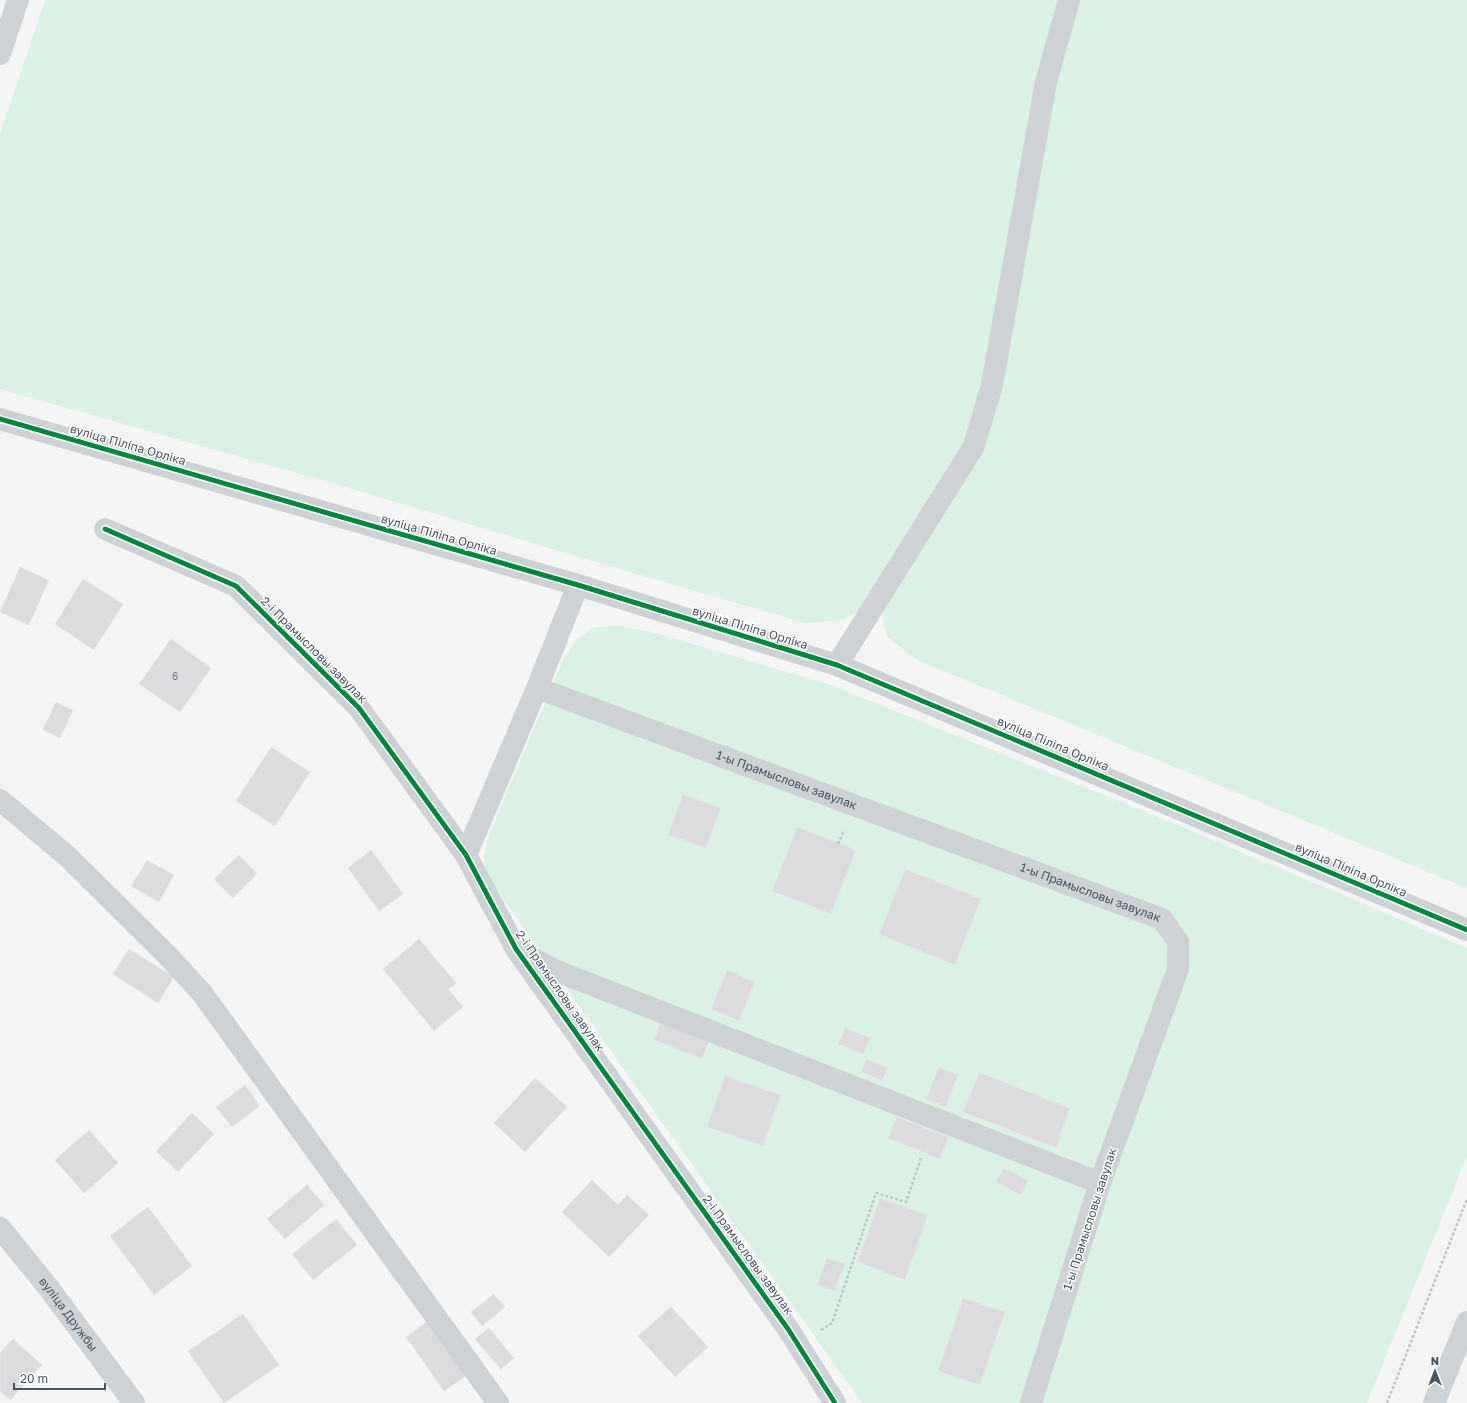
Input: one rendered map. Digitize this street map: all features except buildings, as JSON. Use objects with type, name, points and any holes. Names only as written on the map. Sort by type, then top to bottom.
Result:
[{"type":"street","points":[[0,54],[18,0]]},
{"type":"street","points":[[837,665],[974,446],[992,385],[1046,82],[1070,0]]},
{"type":"street","name":"вуліца Піліпа Орліка","points":[[0,419],[578,585],[837,665],[1467,930]]},
{"type":"street","name":"2-і Прамысловы завулак","points":[[105,529],[236,586],[359,708],[466,855],[516,949],[784,1322],[836,1403]]},
{"type":"street","points":[[466,855],[537,688],[578,585]]},
{"type":"street","name":"1-ы Прамысловы завулак","points":[[537,688],[1162,919],[1178,942],[1178,969],[1100,1183],[1031,1403]]},
{"type":"street","points":[[0,800],[67,856],[167,955],[202,993],[498,1403]]},
{"type":"street","points":[[516,949],[554,970],[1100,1183]]},
{"type":"street","name":"вуліца Дружбы","points":[[0,1228],[48,1287],[134,1403]]},
{"type":"street","points":[[1434,1403],[1467,1322]]},
{"type":"path","points":[[820,1331],[832,1323],[876,1193],[906,1202],[921,1158]]},
{"type":"path","points":[[1387,1403],[1467,1199]]},
{"type":"green space","points":[[45,0],[1467,0],[1467,888],[917,660],[887,637],[878,600],[843,620],[805,623],[332,483],[0,389],[0,133]]},
{"type":"green space","points":[[620,626],[652,632],[828,684],[1161,818],[1467,948],[1467,1156],[1367,1403],[862,1403],[488,878],[484,857],[489,834],[563,660],[576,640],[594,627]]},
{"type":"cycle path","points":[[0,419],[578,585],[837,665],[1467,930]]},
{"type":"cycle path","points":[[105,529],[236,586],[359,708],[466,855],[516,949],[788,1329],[835,1403]]}]
